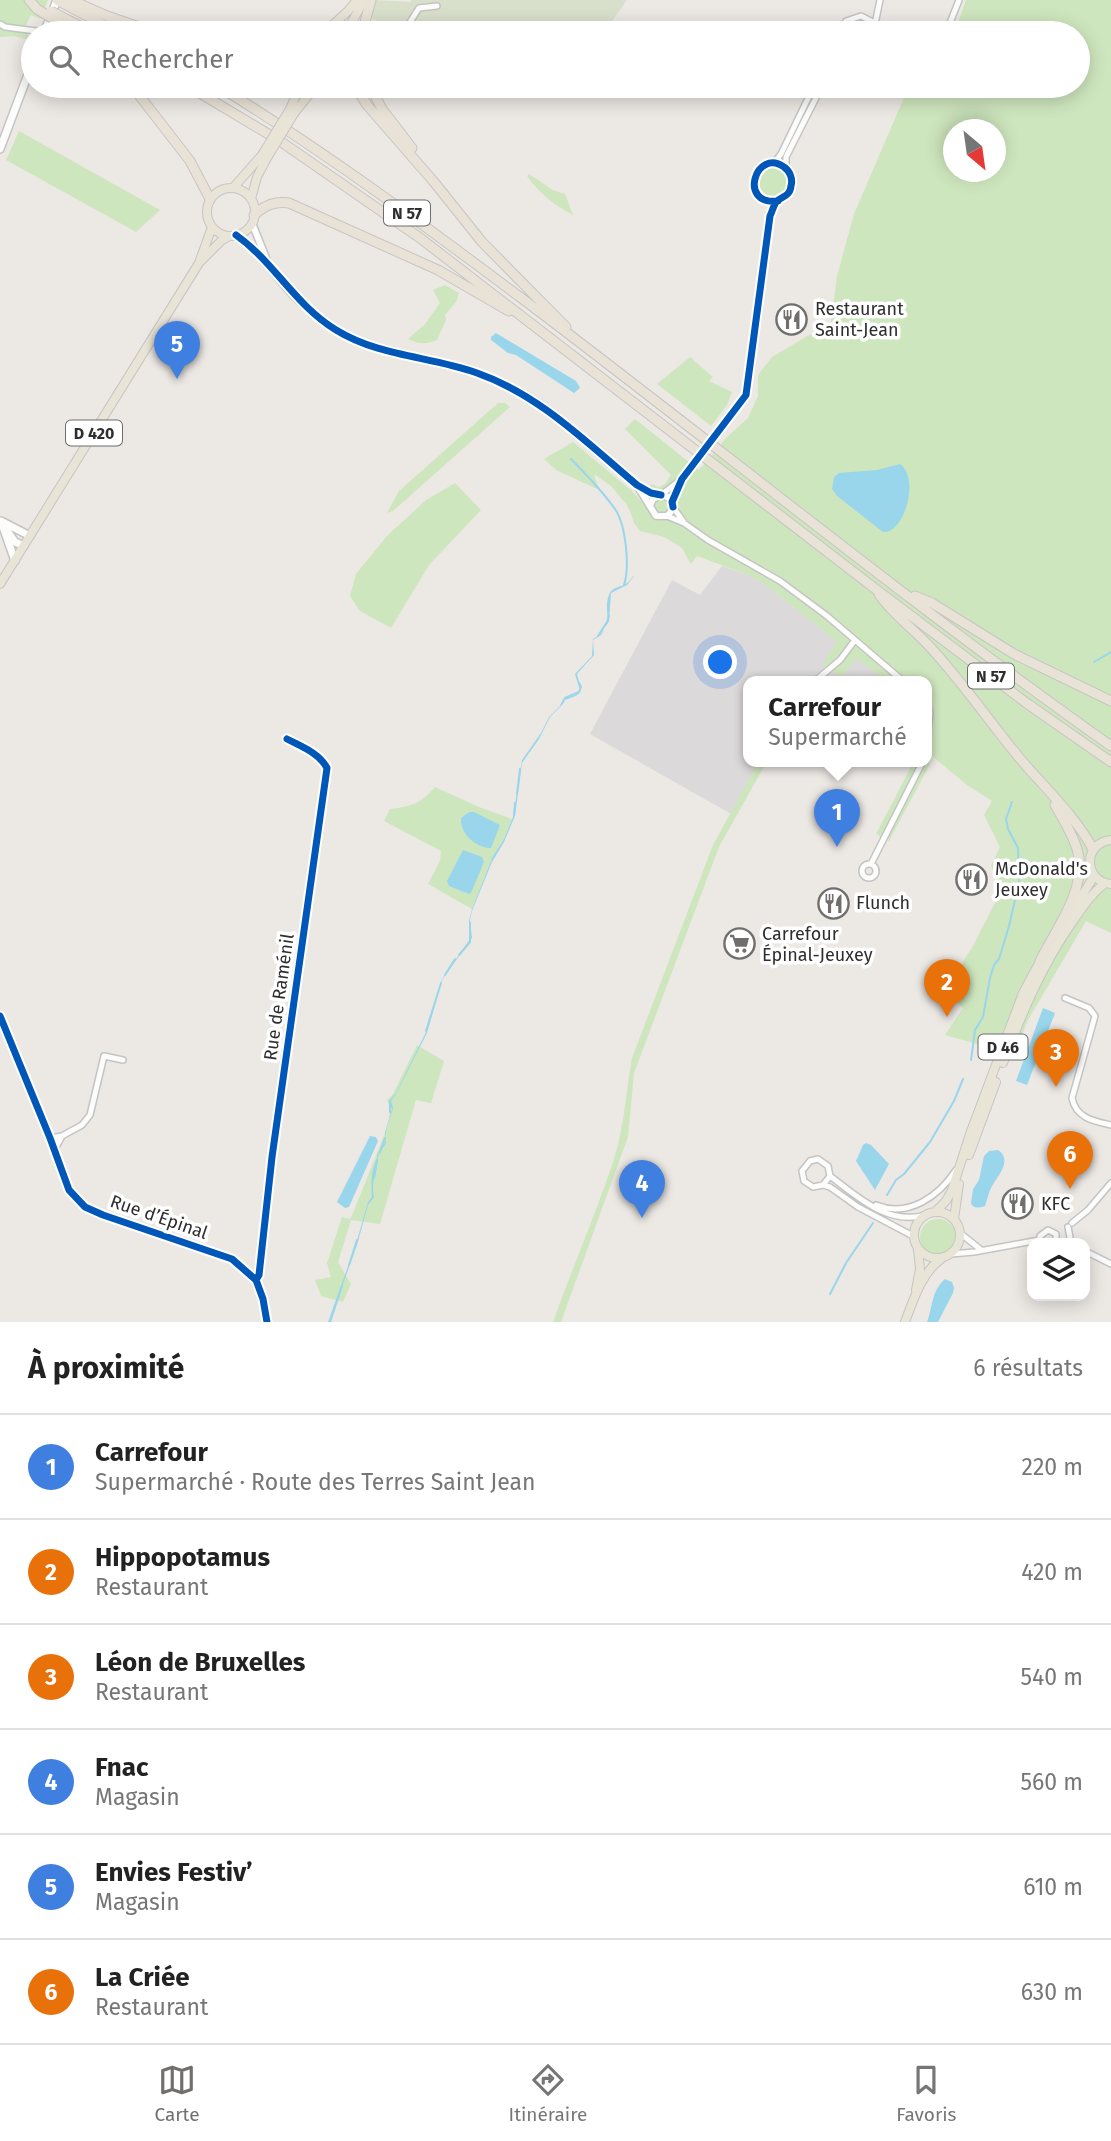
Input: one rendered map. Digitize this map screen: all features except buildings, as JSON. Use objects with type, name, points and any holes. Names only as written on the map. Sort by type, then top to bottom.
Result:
[{"type":"highway","points":[[29,0],[63,21]]},
{"type":"highway","points":[[57,0],[122,21]]},
{"type":"highway","points":[[364,21],[372,0]]},
{"type":"highway","points":[[74,4],[101,21]]},
{"type":"highway","points":[[141,98],[190,161],[210,199]]},
{"type":"highway","name":"N 57","points":[[208,98],[280,141],[420,238],[873,587],[1025,702],[1111,762]]},
{"type":"highway","name":"N 57","points":[[238,98],[282,125],[371,187],[590,350],[1046,700],[1111,746]]},
{"type":"highway","points":[[363,98],[491,251],[590,350]]},
{"type":"highway","points":[[377,98],[434,182]]},
{"type":"highway","points":[[253,219],[261,208],[279,202],[289,203],[438,270],[532,323]]},
{"type":"highway","points":[[873,587],[889,608],[926,642],[957,677],[1049,794],[1075,820],[1093,849]]},
{"type":"highway","points":[[898,588],[932,603],[1014,654],[1111,701]]},
{"type":"highway","points":[[1040,961],[1076,890],[1079,872],[1078,851],[1049,794]]},
{"type":"main road","points":[[49,21],[57,0]]},
{"type":"main road","points":[[337,21],[356,0]]},
{"type":"main road","points":[[353,21],[364,0]]},
{"type":"main road","points":[[0,149],[21,93]]},
{"type":"main road","points":[[293,110],[296,98]]},
{"type":"main road","points":[[233,188],[264,156],[293,110],[304,98]]},
{"type":"main road","points":[[251,199],[243,191],[233,188],[220,190],[210,199],[206,213],[212,227],[223,235],[233,236],[245,231],[253,219],[251,199],[264,156]]},
{"type":"main road","name":"D 420","points":[[0,584],[199,263],[212,227]]},
{"type":"main road","name":"D 420","points":[[199,263],[221,241],[233,236]]},
{"type":"main road","points":[[0,521],[30,536]]},
{"type":"main road","points":[[0,521],[15,542],[24,546]]},
{"type":"main road","points":[[0,521],[15,561]]},
{"type":"main road","points":[[1108,884],[1094,876],[1089,863],[1093,849],[1099,843],[1111,840]]},
{"type":"main road","name":"D 46","points":[[935,1212],[952,1190],[1023,993],[1094,876]]},
{"type":"main road","name":"D 46","points":[[954,1219],[956,1195],[964,1166],[1044,965],[1096,890],[1108,884]]},
{"type":"main road","points":[[905,1322],[930,1269],[951,1254],[959,1243],[960,1233],[954,1219],[948,1214],[935,1212],[919,1220],[913,1236],[920,1269],[914,1300]]},
{"type":"main road","points":[[918,1250],[925,1256],[941,1259]]},
{"type":"street","points":[[875,21],[880,0]]},
{"type":"street","points":[[951,21],[959,0]]},
{"type":"street","points":[[411,21],[419,8],[437,6]]},
{"type":"street","points":[[866,18],[876,10]]},
{"type":"street","points":[[847,21],[861,16],[870,21]]},
{"type":"street","points":[[0,24],[21,29]]},
{"type":"street","points":[[774,163],[808,98]]},
{"type":"street","points":[[717,434],[746,395],[770,216],[778,201],[786,196],[791,188],[786,157],[816,98]]},
{"type":"street","points":[[778,201],[765,200],[756,193],[753,181],[758,170],[768,164],[774,163],[786,169]]},
{"type":"street","points":[[765,200],[770,216]]},
{"type":"street","points":[[253,219],[270,266]]},
{"type":"street","points":[[233,236],[250,245],[313,314],[335,329],[379,350],[478,373],[521,393],[543,406],[637,485],[668,497],[684,523]]},
{"type":"street","points":[[158,330],[175,348]]},
{"type":"street","points":[[650,506],[653,499],[682,479],[695,462]]},
{"type":"street","points":[[667,516],[674,507],[682,479]]},
{"type":"street","points":[[637,485],[656,516],[667,516],[684,523],[708,540],[780,581],[855,639],[897,676]]},
{"type":"street","points":[[821,676],[840,660],[855,639]]},
{"type":"street","name":"Rue de Raménil","points":[[256,1280],[260,1275],[272,1157],[327,768],[323,760],[312,752],[287,739]]},
{"type":"street","points":[[871,864],[920,767]]},
{"type":"street","points":[[1065,998],[1089,1008],[1096,1016],[1072,1098],[1074,1107],[1086,1118],[1111,1125]]},
{"type":"street","name":"Rue d’Épinal","points":[[0,1016],[69,1190],[85,1208],[232,1259],[256,1280]]},
{"type":"street","points":[[50,1138],[62,1136],[82,1125],[90,1115],[104,1056],[123,1060]]},
{"type":"street","points":[[863,1201],[900,1209],[913,1207],[926,1200],[948,1182],[957,1168],[970,1134]]},
{"type":"street","points":[[55,1149],[62,1136]]},
{"type":"street","points":[[913,1236],[858,1207],[830,1187],[808,1185],[802,1176],[803,1167],[818,1159],[828,1166],[830,1176],[863,1201],[887,1214],[905,1219],[926,1215]]},
{"type":"street","points":[[823,1185],[830,1176]]},
{"type":"street","points":[[1071,1238],[1070,1225],[1088,1210],[1111,1183]]},
{"type":"street","points":[[1041,1238],[1042,1233],[1051,1230],[1057,1238]]},
{"type":"street","points":[[960,1233],[979,1249]]},
{"type":"street","points":[[951,1254],[1027,1243]]},
{"type":"street","points":[[1090,1254],[1111,1264]]},
{"type":"street","points":[[256,1280],[267,1322]]},
{"type":"shaded area","points":[[722,566],[748,575],[767,586],[880,676],[743,676],[743,767],[756,767],[731,814],[590,734],[672,580],[700,595]]},
{"type":"green space","points":[[0,0],[48,0],[40,19],[31,15],[28,21],[21,21],[21,38],[0,37]]},
{"type":"green space","points":[[375,0],[627,0],[612,21],[376,21],[368,16]]},
{"type":"green space","points":[[966,0],[1111,0],[1111,933],[1086,921],[1027,1022],[1015,1055],[945,1035],[963,1008],[943,993],[973,946],[1002,889],[991,866],[1000,847],[984,815],[992,801],[967,785],[932,756],[932,676],[879,676],[856,658],[840,676],[822,665],[837,642],[767,586],[748,575],[697,556],[691,564],[682,548],[664,537],[640,531],[626,504],[611,486],[594,474],[597,489],[556,470],[544,459],[573,442],[642,502],[651,484],[659,487],[665,484],[671,475],[625,429],[635,419],[699,470],[727,437],[748,418],[758,396],[758,375],[772,357],[831,322],[837,276],[854,214],[904,98],[1090,98],[1090,21],[958,21]]},
{"type":"green space","points":[[19,131],[160,210],[136,232],[6,160]]},
{"type":"green space","points":[[773,168],[783,172],[787,182],[783,192],[773,196],[763,192],[759,182],[763,172]]},
{"type":"green space","points":[[529,174],[553,190],[565,194],[573,215],[542,194],[527,176]]},
{"type":"green space","points":[[445,285],[459,293],[456,302],[445,315],[446,320],[437,340],[422,343],[408,339],[425,324],[440,303],[433,290]]},
{"type":"green space","points":[[690,357],[713,377],[709,381],[732,392],[727,405],[711,426],[657,384]]},
{"type":"green space","points":[[498,403],[505,403],[510,407],[393,511],[387,513],[399,491]]},
{"type":"green space","points":[[455,483],[481,510],[429,565],[391,628],[360,611],[350,596],[356,574],[387,536],[426,500]]},
{"type":"green space","points":[[756,767],[764,767],[719,847],[634,1073],[628,1137],[561,1322],[553,1322],[614,1159],[623,1122],[632,1058],[713,845]]},
{"type":"green space","points":[[911,767],[928,767],[889,841],[876,834]]},
{"type":"green space","points":[[435,787],[512,819],[493,856],[472,909],[428,884],[440,861],[441,851],[384,821],[390,809],[416,803]]},
{"type":"green space","points":[[417,1045],[444,1061],[431,1103],[416,1100],[380,1224],[351,1220],[338,1262],[351,1284],[343,1302],[321,1296],[315,1280],[331,1277],[327,1263],[342,1217],[350,1219],[353,1213],[389,1123],[390,1109],[387,1100],[393,1094]]},
{"type":"green space","points":[[938,1219],[951,1224],[956,1237],[951,1250],[938,1255],[925,1250],[920,1237],[925,1224]]},
{"type":"water","points":[[496,333],[576,381],[580,388],[574,393],[516,355],[508,353],[491,340]]},
{"type":"water","points":[[900,464],[909,480],[909,492],[903,515],[891,530],[883,532],[837,496],[832,489],[834,477],[839,473],[877,470]]},
{"type":"water","points":[[635,575],[627,585],[611,593],[609,621],[606,627],[609,595],[612,590],[625,585]]},
{"type":"water","points":[[604,630],[601,635],[593,640],[594,655],[577,674],[580,691],[575,674],[592,656],[593,639]]},
{"type":"water","points":[[580,691],[576,696],[565,700],[563,704],[550,717],[539,739],[522,763],[515,816],[472,911],[472,938],[442,980],[427,1033],[396,1094],[391,1101],[393,1108],[386,1140],[385,1132],[392,1109],[389,1101],[396,1093],[426,1032],[442,979],[470,939],[469,921],[472,909],[493,856],[513,817],[522,760],[549,717],[563,699]]},
{"type":"water","points":[[469,812],[500,825],[491,848],[480,846],[466,835],[461,818]]},
{"type":"water","points":[[463,850],[482,857],[484,862],[469,894],[449,886],[447,881]]},
{"type":"water","points":[[1043,1008],[1055,1013],[1027,1085],[1016,1081]]},
{"type":"water","points":[[370,1136],[376,1137],[378,1141],[349,1207],[345,1208],[337,1202]]},
{"type":"water","points":[[866,1143],[889,1164],[875,1190],[856,1161]]},
{"type":"water","points":[[998,1150],[1004,1159],[1002,1169],[990,1190],[985,1206],[975,1207],[971,1203],[973,1189],[979,1180],[984,1156],[989,1151]]},
{"type":"water","points":[[377,1161],[374,1197],[368,1205],[330,1321],[333,1322],[328,1322],[368,1202],[372,1197],[372,1177]]},
{"type":"water","points":[[945,1279],[952,1282],[953,1293],[938,1322],[927,1322],[935,1294]]},
{"type":"waterway","points":[[571,459],[605,496],[619,516],[626,546],[627,568],[624,585]]},
{"type":"waterway","points":[[598,636],[609,616]]},
{"type":"waterway","points":[[1094,662],[1111,652]]},
{"type":"waterway","points":[[565,698],[579,692],[579,683]]},
{"type":"waterway","points":[[517,794],[520,769]]},
{"type":"waterway","points":[[971,1060],[975,1030],[983,1017],[990,978],[999,959],[1019,883],[1018,848],[1006,819],[1012,802]]},
{"type":"waterway","points":[[514,815],[515,803]]},
{"type":"waterway","points":[[459,955],[470,942],[470,923]]},
{"type":"waterway","points":[[445,975],[455,959]]},
{"type":"waterway","points":[[426,1031],[441,983]]},
{"type":"waterway","points":[[887,1195],[896,1180],[930,1142],[954,1101],[963,1079]]},
{"type":"waterway","points":[[390,1101],[390,1112]]},
{"type":"waterway","points":[[380,1152],[385,1138]]},
{"type":"waterway","points":[[374,1178],[377,1160]]},
{"type":"waterway","points":[[830,1294],[846,1263],[873,1223]]},
{"type":"waterway","points":[[349,1265],[357,1240]]},
{"type":"waterway","points":[[330,1322],[342,1286]]},
{"type":"tunnel","points":[[694,462],[717,434]]},
{"type":"cycle path","points":[[673,507],[672,502],[682,479],[746,395],[770,216],[776,202],[777,201],[779,199],[789,192],[792,183],[784,167],[774,163],[765,165],[759,170],[754,187],[758,195],[765,200],[778,201]]},
{"type":"cycle path","points":[[236,235],[262,258],[308,308],[336,330],[370,346],[459,367],[500,382],[562,422],[637,485],[661,495]]},
{"type":"cycle path","points":[[256,1280],[259,1275],[272,1157],[327,768],[315,754],[287,739]]},
{"type":"cycle path","points":[[0,1016],[69,1190],[85,1207],[103,1215],[232,1259],[256,1280],[267,1322]]},
{"type":"place","name":"Restaurant Saint-Jean","points":[[792,319]]},
{"type":"place","name":"Envies Festiv’","points":[[177,379]]},
{"type":"place","name":"Carrefour","points":[[837,847]]},
{"type":"place","name":"McDonald's Jeuxey","points":[[972,879]]},
{"type":"place","name":"Flunch","points":[[833,903]]},
{"type":"place","name":"Carrefour Épinal-Jeuxey","points":[[739,944]]},
{"type":"place","name":"Hippopotamus","points":[[947,1017]]},
{"type":"place","name":"Léon de Bruxelles","points":[[1056,1087]]},
{"type":"place","name":"La Criée","points":[[1070,1189]]},
{"type":"place","name":"KFC","points":[[1018,1204]]},
{"type":"place","name":"Fnac","points":[[642,1218]]}]
